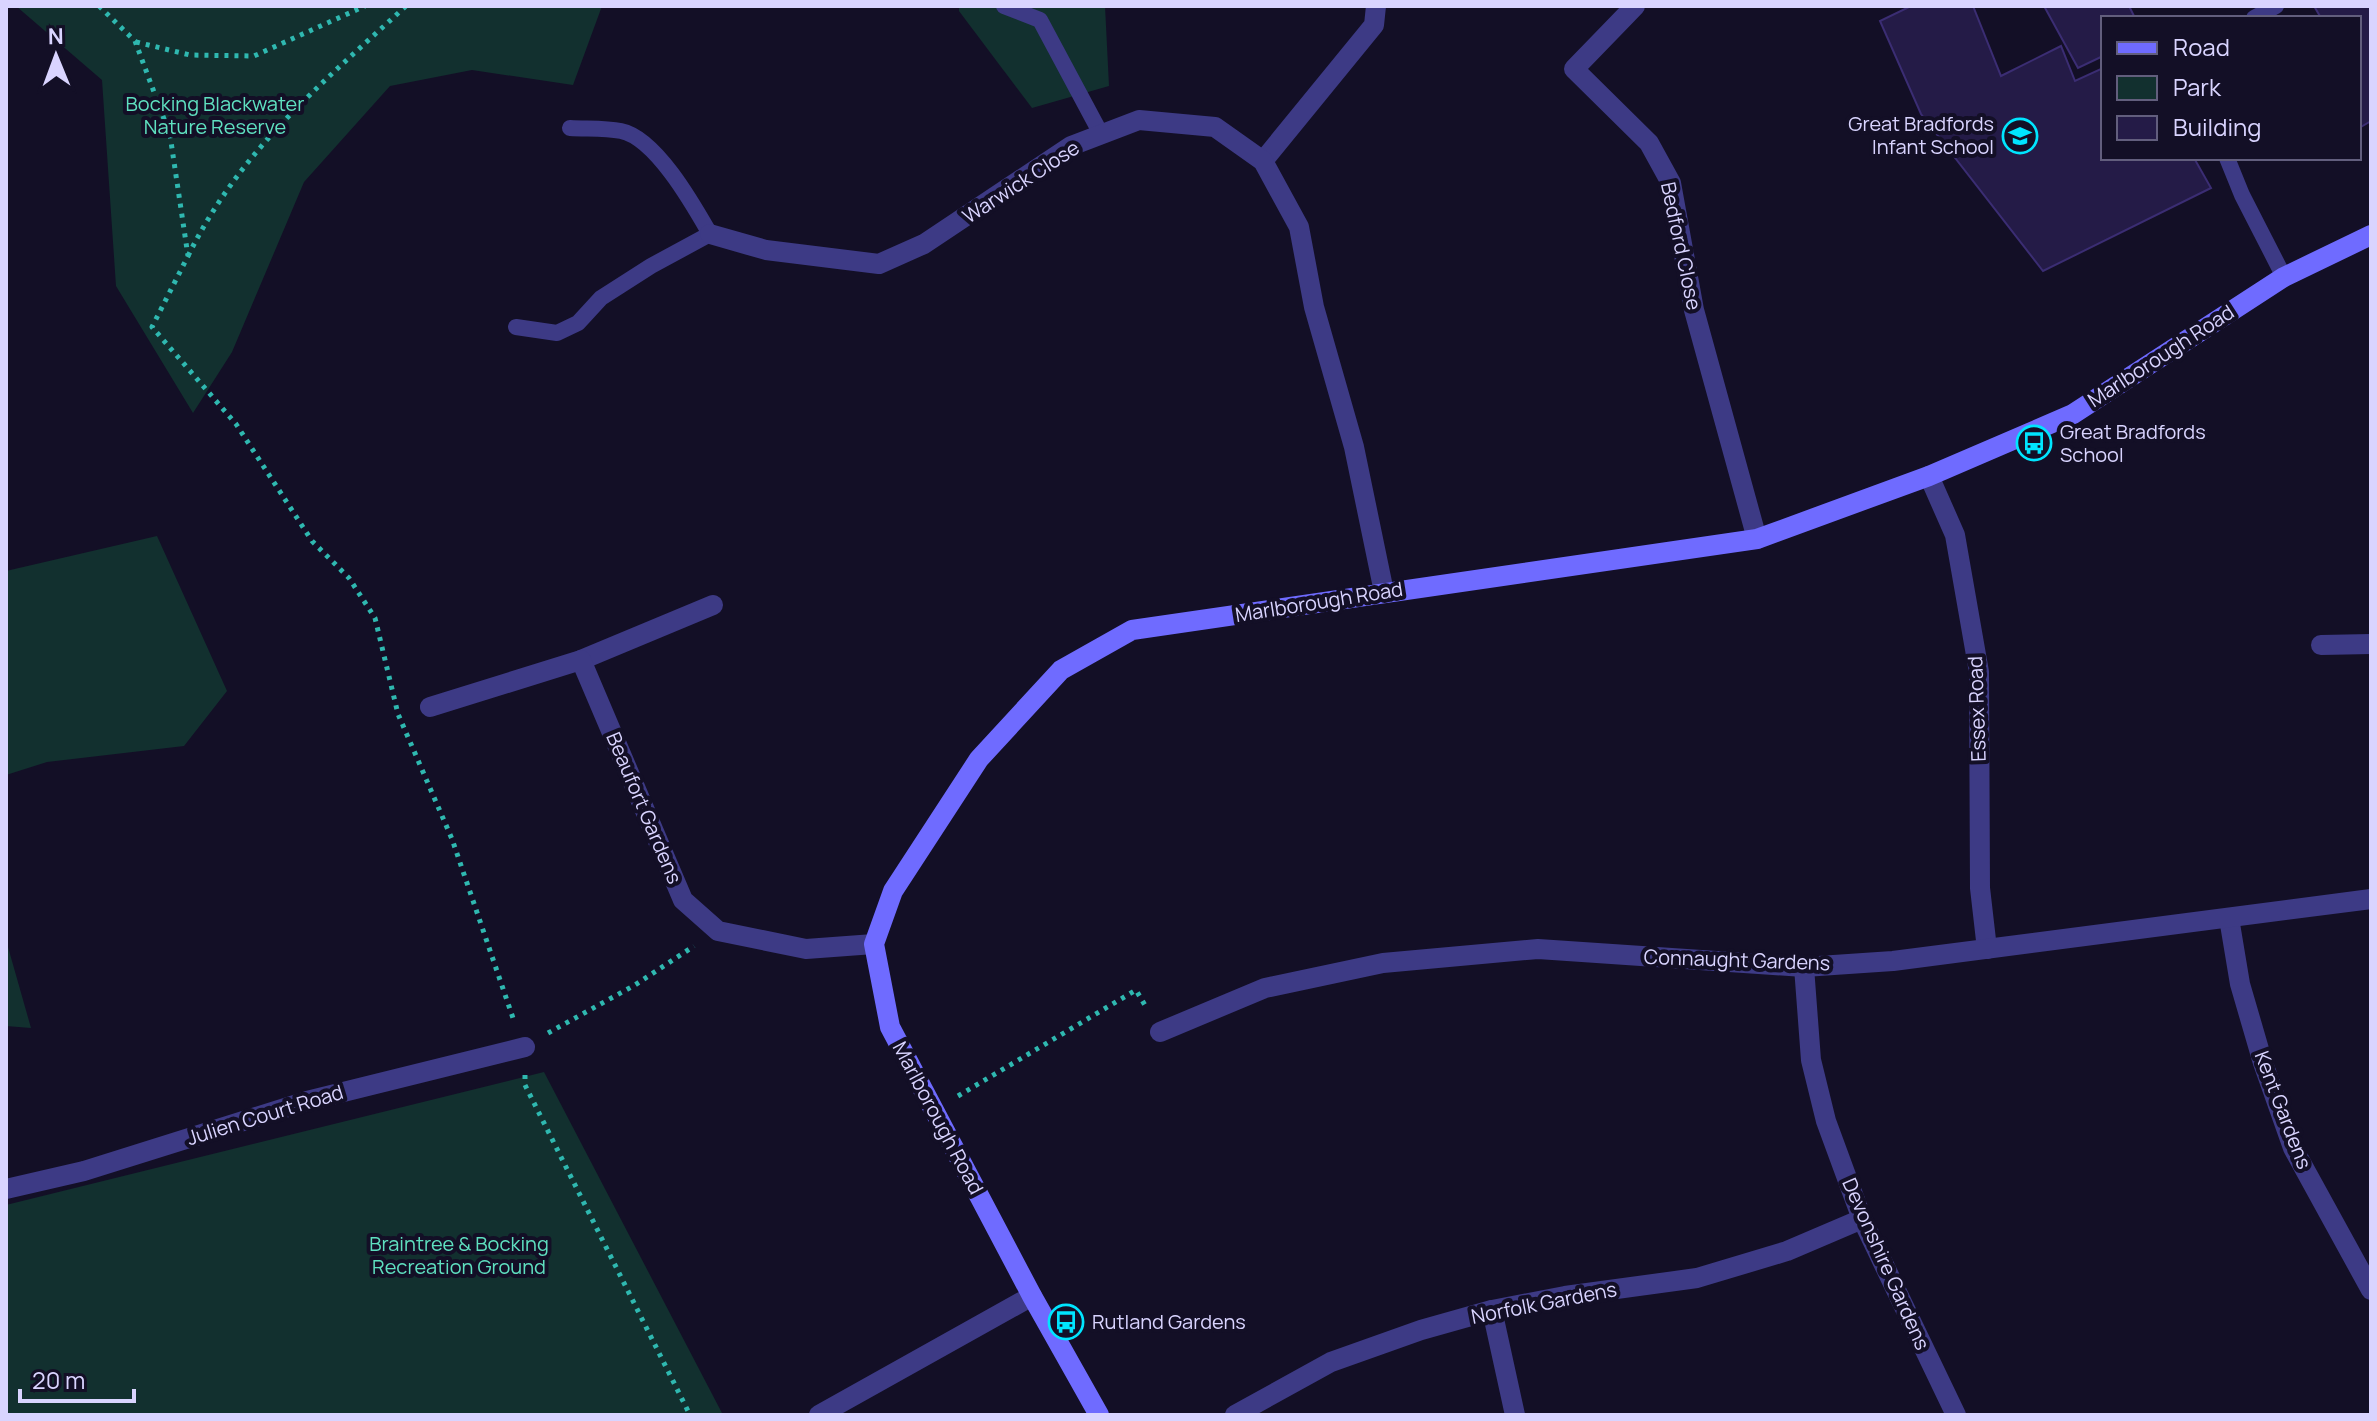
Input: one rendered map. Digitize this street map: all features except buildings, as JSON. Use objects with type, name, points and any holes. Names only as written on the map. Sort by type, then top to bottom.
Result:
[{"type":"street","points":[[1263,161],[1374,25],[1376,6]]},
{"type":"street","name":"Bedford Close","points":[[1635,6],[1574,69],[1649,143],[1671,183],[1694,310],[1757,539]]},
{"type":"street","name":"Warwick Close","points":[[710,234],[766,250],[879,264],[924,244],[1071,146],[1139,120],[1215,127],[1263,161],[1299,227],[1314,307],[1354,447],[1384,592]]},
{"type":"street","name":"Marlborough Road","points":[[1099,1415],[1032,1296],[890,1027],[874,944],[893,891],[979,759],[1061,670],[1132,630],[1757,539],[1929,476],[2073,414],[2284,277],[2371,235]]},
{"type":"street","name":"Essex Road","points":[[1929,476],[1955,535],[1979,672],[1980,888],[1987,949]]},
{"type":"street","points":[[430,707],[581,660],[713,605]]},
{"type":"street","points":[[2321,645],[2371,644]]},
{"type":"street","name":"Beaufort Gardens","points":[[581,660],[683,900],[718,931],[806,949],[874,944]]},
{"type":"street","name":"Connaught Gardens","points":[[1160,1032],[1265,988],[1383,963],[1538,949],[1804,967],[1893,961],[2371,899]]},
{"type":"street","name":"Kent Gardens","points":[[2229,918],[2240,984],[2263,1063],[2293,1148],[2371,1290]]},
{"type":"street","name":"Devonshire Gardens","points":[[1804,967],[1811,1060],[1826,1121],[1862,1219],[1956,1415]]},
{"type":"street","name":"Julien Court Road","points":[[6,1189],[84,1171],[307,1101],[524,1047]]},
{"type":"street","name":"Norfolk Gardens","points":[[1235,1415],[1331,1362],[1421,1330],[1492,1310],[1565,1296],[1697,1278],[1787,1251],[1862,1219]]},
{"type":"street","points":[[819,1415],[1032,1296]]},
{"type":"street","points":[[1492,1310],[1515,1415]]},
{"type":"lane","points":[[1004,6],[1040,20],[1101,134]]},
{"type":"lane","points":[[2258,16],[2276,6]]},
{"type":"lane","points":[[516,327],[557,333],[578,323],[601,298],[710,234],[684,188],[653,151],[624,131],[570,128]]},
{"type":"lane","points":[[2228,160],[2284,277]]},
{"type":"path","points":[[99,6],[135,41],[170,135],[188,256]]},
{"type":"path","points":[[135,41],[190,55],[254,56],[365,6]]},
{"type":"path","points":[[406,6],[297,107],[248,160],[205,220],[152,327],[236,424],[312,541],[349,578],[375,618],[398,714],[452,839],[524,1047],[525,1085],[690,1415]]},
{"type":"path","points":[[524,1047],[635,985],[718,931]]},
{"type":"path","points":[[933,1111],[1136,990],[1160,1032]]},
{"type":"green space","name":"Bocking Blackwater Nature Reserve","points":[[16,6],[602,6],[573,85],[472,70],[390,86],[304,182],[232,352],[193,413],[116,286],[102,80]]},
{"type":"green space","points":[[959,6],[1105,6],[1109,86],[1032,108],[959,11]]},
{"type":"green space","points":[[157,536],[227,691],[184,746],[47,762],[6,775],[6,571]]},
{"type":"green space","points":[[6,940],[31,1028],[6,1026]]},
{"type":"green space","name":"Braintree & Bocking Recreation Ground","points":[[544,1072],[723,1415],[6,1415],[6,1205]]},
{"type":"place","name":"Great Bradfords Infant School","points":[[2020,136]]},
{"type":"place","name":"Great Bradfords School","points":[[2034,443]]},
{"type":"place","name":"Rutland Gardens","points":[[1066,1322]]}]
